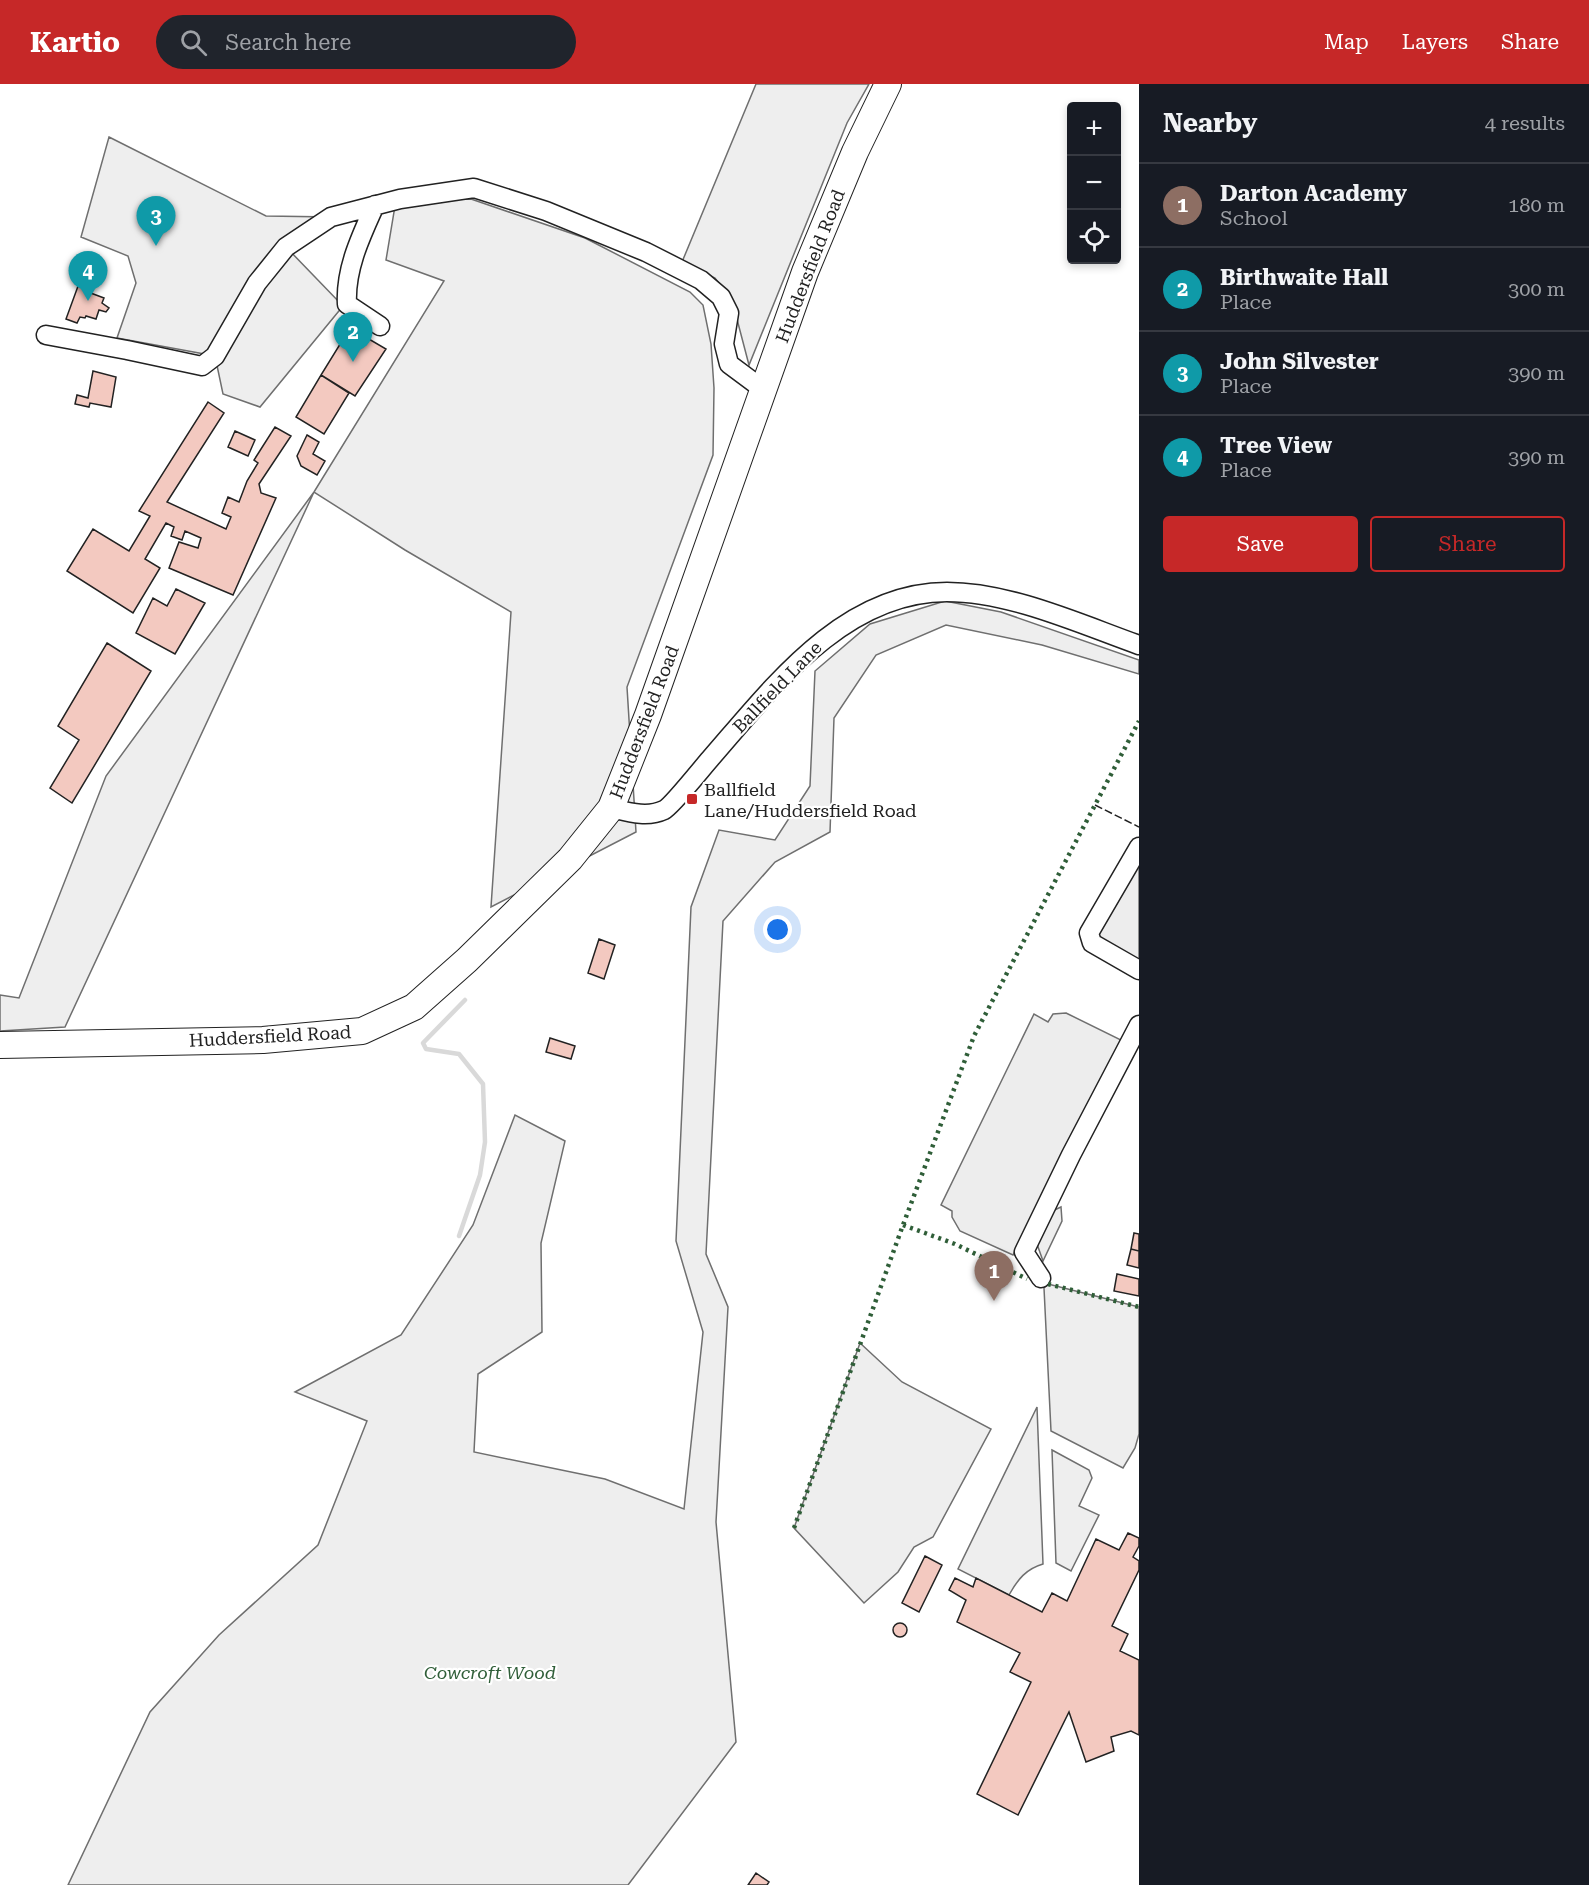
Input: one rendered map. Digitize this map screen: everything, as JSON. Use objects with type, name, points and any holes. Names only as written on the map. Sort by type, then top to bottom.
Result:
[{"type":"highway","name":"Huddersfield Road","points":[[0,1045],[263,1040],[362,1031],[414,1007],[467,960],[570,859],[611,808],[648,715],[805,272],[855,152],[888,84]]},
{"type":"street","points":[[46,335],[202,366],[215,357],[257,283],[286,247],[331,217],[400,199],[474,188],[546,211],[646,252],[701,280],[721,297],[729,313],[724,344],[729,364],[764,390]]},
{"type":"street","points":[[375,205],[353,259],[346,288],[347,304],[380,326]]},
{"type":"street","name":"Ballfield Lane","points":[[611,808],[640,815],[665,809],[741,723],[818,643],[855,618],[900,598],[947,592],[996,598],[1139,645]]},
{"type":"street","points":[[1139,847],[1089,933],[1092,944],[1139,970]]},
{"type":"street","points":[[1041,1278],[1024,1252],[1071,1155],[1139,1025]]},
{"type":"green space","points":[[756,84],[869,84],[847,123],[749,365],[732,300],[715,278],[682,262]]},
{"type":"green space","points":[[109,137],[266,216],[331,217],[286,247],[343,306],[260,407],[223,394],[215,356],[117,338],[136,283],[128,256],[81,237]]},
{"type":"green space","points":[[471,199],[585,238],[690,292],[703,305],[711,344],[714,388],[713,455],[627,687],[636,832],[491,907],[511,612],[405,550],[314,492],[444,281],[386,260],[396,200]]},
{"type":"green space","points":[[314,492],[65,1027],[0,1031],[0,995],[19,998],[106,776]]},
{"type":"green space","name":"Cowcroft Wood","points":[[945,601],[1001,612],[1139,660],[1139,674],[1042,645],[946,625],[876,655],[834,718],[830,832],[775,862],[723,921],[706,1254],[728,1307],[716,1522],[736,1742],[628,1885],[68,1885],[150,1712],[219,1635],[318,1545],[367,1421],[295,1392],[401,1335],[473,1225],[515,1115],[565,1141],[541,1243],[542,1332],[478,1374],[474,1452],[605,1479],[684,1509],[703,1332],[676,1241],[691,907],[719,830],[775,840],[810,786],[815,671],[870,624]]},
{"type":"green space","points":[[1061,1207],[1062,1221],[1043,1261],[1037,1244],[1050,1212]]},
{"type":"green space","points":[[1048,1284],[1139,1307],[1139,1434],[1135,1448],[1123,1468],[1051,1431],[1044,1288]]},
{"type":"green space","points":[[860,1343],[902,1382],[991,1429],[933,1537],[914,1547],[898,1572],[864,1603],[794,1528]]},
{"type":"green space","points":[[1037,1407],[1043,1564],[1023,1575],[1009,1595],[958,1569]]},
{"type":"green space","points":[[1052,1450],[1089,1470],[1092,1478],[1079,1506],[1099,1515],[1071,1571],[1056,1563]]},
{"type":"shaded area","points":[[1139,854],[1139,964],[1095,939]]},
{"type":"shaded area","points":[[1066,1013],[1121,1040],[1013,1255],[960,1231],[952,1217],[952,1211],[941,1205],[1034,1014],[1048,1022],[1053,1014]]},
{"type":"building","points":[[81,278],[92,282],[88,292],[104,298],[102,303],[109,308],[106,312],[99,310],[96,319],[80,317],[77,323],[66,319]]},
{"type":"building","points":[[350,328],[386,349],[355,396],[321,375]]},
{"type":"building","points":[[93,371],[116,377],[111,407],[90,403],[89,407],[75,404],[77,395],[88,398]]},
{"type":"building","points":[[321,375],[349,393],[324,434],[296,417]]},
{"type":"building","points":[[208,402],[224,413],[167,502],[226,529],[231,517],[222,513],[228,497],[239,502],[247,481],[258,463],[254,460],[275,427],[291,436],[259,484],[261,493],[276,498],[233,595],[169,568],[179,542],[198,548],[201,538],[185,531],[182,540],[171,536],[174,527],[166,523],[145,559],[160,568],[133,613],[67,571],[93,529],[129,551],[150,516],[139,511]]},
{"type":"building","points":[[235,431],[255,440],[248,456],[228,447]]},
{"type":"building","points":[[307,435],[319,442],[313,454],[325,461],[317,475],[301,466],[297,456]]},
{"type":"building","points":[[176,589],[205,603],[175,654],[136,633],[153,598],[167,606]]},
{"type":"building","points":[[107,643],[151,671],[72,803],[50,788],[79,740],[58,726]]},
{"type":"building","points":[[599,939],[615,945],[604,979],[588,973]]},
{"type":"building","points":[[550,1038],[575,1046],[571,1059],[546,1052]]},
{"type":"building","points":[[1134,1233],[1139,1234],[1139,1251],[1131,1249]]},
{"type":"building","points":[[1131,1249],[1139,1251],[1139,1268],[1127,1265]]},
{"type":"building","points":[[1117,1274],[1139,1279],[1139,1296],[1114,1291]]},
{"type":"building","points":[[1128,1533],[1139,1538],[1139,1546],[1133,1557],[1139,1561],[1139,1570],[1112,1626],[1128,1634],[1120,1651],[1139,1660],[1139,1735],[1131,1731],[1111,1737],[1114,1751],[1086,1762],[1069,1712],[1018,1815],[977,1794],[1031,1682],[1010,1672],[1020,1653],[957,1622],[966,1600],[949,1590],[955,1578],[973,1587],[976,1578],[1042,1612],[1052,1593],[1067,1601],[1096,1539],[1119,1550]]},
{"type":"building","points":[[925,1556],[942,1565],[919,1612],[902,1603]]},
{"type":"building","points":[[900,1623],[905,1625],[907,1630],[905,1635],[900,1637],[895,1635],[893,1630],[895,1625]]},
{"type":"building","points":[[756,1873],[769,1882],[767,1885],[748,1885]]},
{"type":"waterway","points":[[459,1236],[480,1175],[485,1142],[483,1084],[459,1054],[426,1049],[423,1043],[465,1000]]},
{"type":"hedge","points":[[794,1528],[974,1036],[1139,721]]},
{"type":"hedge","points":[[903,1225],[955,1244],[1027,1279]]},
{"type":"hedge","points":[[1048,1284],[1139,1307]]},
{"type":"fence","points":[[1095,805],[1139,827]]},
{"type":"place","name":"John Silvester","points":[[156,246]]},
{"type":"place","name":"Tree View","points":[[88,301]]},
{"type":"place","name":"Birthwaite Hall","points":[[353,362]]},
{"type":"place","name":"Ballfield Lane/Huddersfield Road","points":[[692,799]]},
{"type":"place","name":"Darton Academy","points":[[994,1301]]}]
